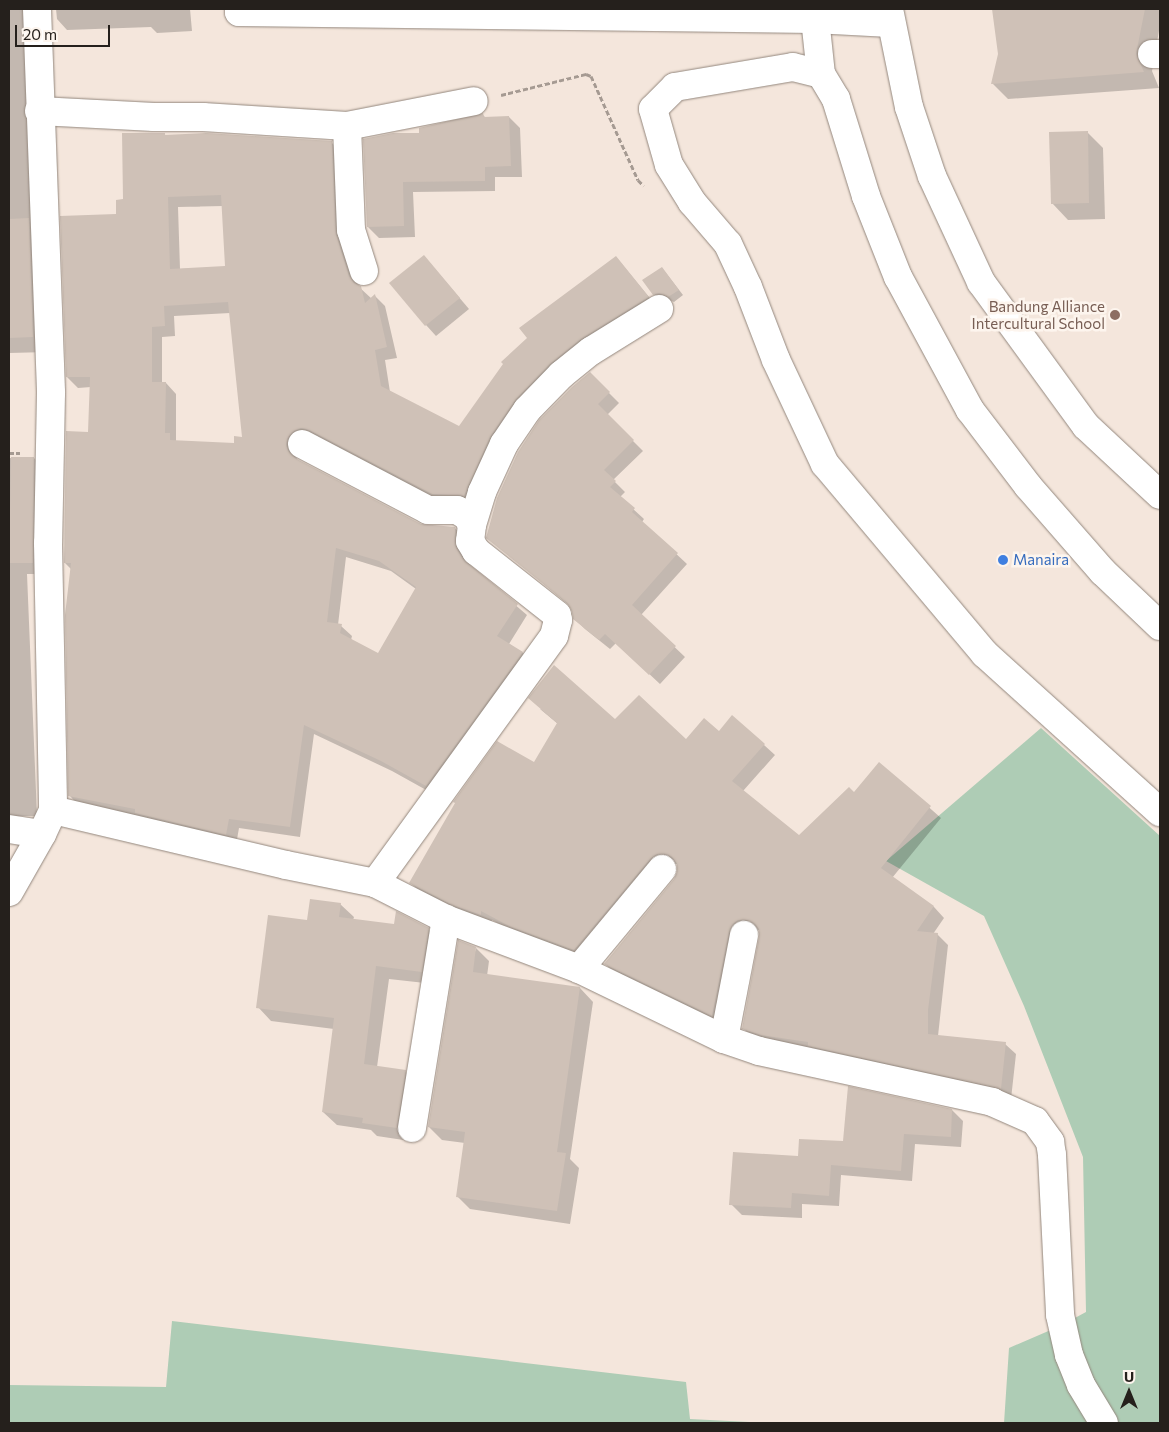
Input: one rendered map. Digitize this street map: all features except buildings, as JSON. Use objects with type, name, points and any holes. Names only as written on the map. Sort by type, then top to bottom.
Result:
[{"type":"street","points":[[9,892],[48,822],[48,543],[51,393],[39,111],[37,9]]},
{"type":"street","points":[[238,9],[238,12],[814,14],[890,16],[909,107],[932,176],[981,282],[1086,426],[1160,495]]},
{"type":"street","points":[[814,14],[821,74],[836,99],[866,196],[898,277],[970,410],[1028,486],[1091,558],[1160,626]]},
{"type":"street","points":[[821,74],[793,67],[675,87],[653,109],[669,165],[692,202],[728,244],[748,286],[776,360],[825,464],[984,654],[1160,812]]},
{"type":"street","points":[[39,111],[154,117],[203,117],[347,126],[474,101]]},
{"type":"street","points":[[347,126],[351,230],[364,271]]},
{"type":"street","points":[[376,883],[554,636],[558,624],[557,615],[476,551],[470,541],[472,524],[482,492],[504,444],[527,410],[560,375],[591,351],[659,309]]},
{"type":"street","points":[[302,444],[428,510],[457,510],[468,516],[472,524]]},
{"type":"street","points":[[9,830],[48,822],[376,883],[446,920],[579,969],[724,1039],[759,1051],[992,1102],[1035,1121],[1050,1142],[1052,1155],[1060,1315],[1069,1355],[1081,1385],[1104,1423]]},
{"type":"street","points":[[579,969],[662,869]]},
{"type":"street","points":[[412,1128],[446,920]]},
{"type":"street","points":[[724,1039],[744,935]]},
{"type":"path","points":[[474,101],[586,74],[591,76],[638,180],[645,187]]},
{"type":"green space","points":[[1041,728],[1160,836],[1160,1423],[1004,1423],[1009,1348],[1060,1326],[1086,1312],[1083,1157],[1024,1006],[984,916],[886,861]]},
{"type":"green space","points":[[172,1321],[686,1382],[690,1419],[769,1423],[9,1423],[9,1385],[166,1387]]},
{"type":"place","name":"Bandung Alliance Intercultural School","points":[[1115,315]]},
{"type":"place","name":"Manaira","points":[[1003,560]]}]
